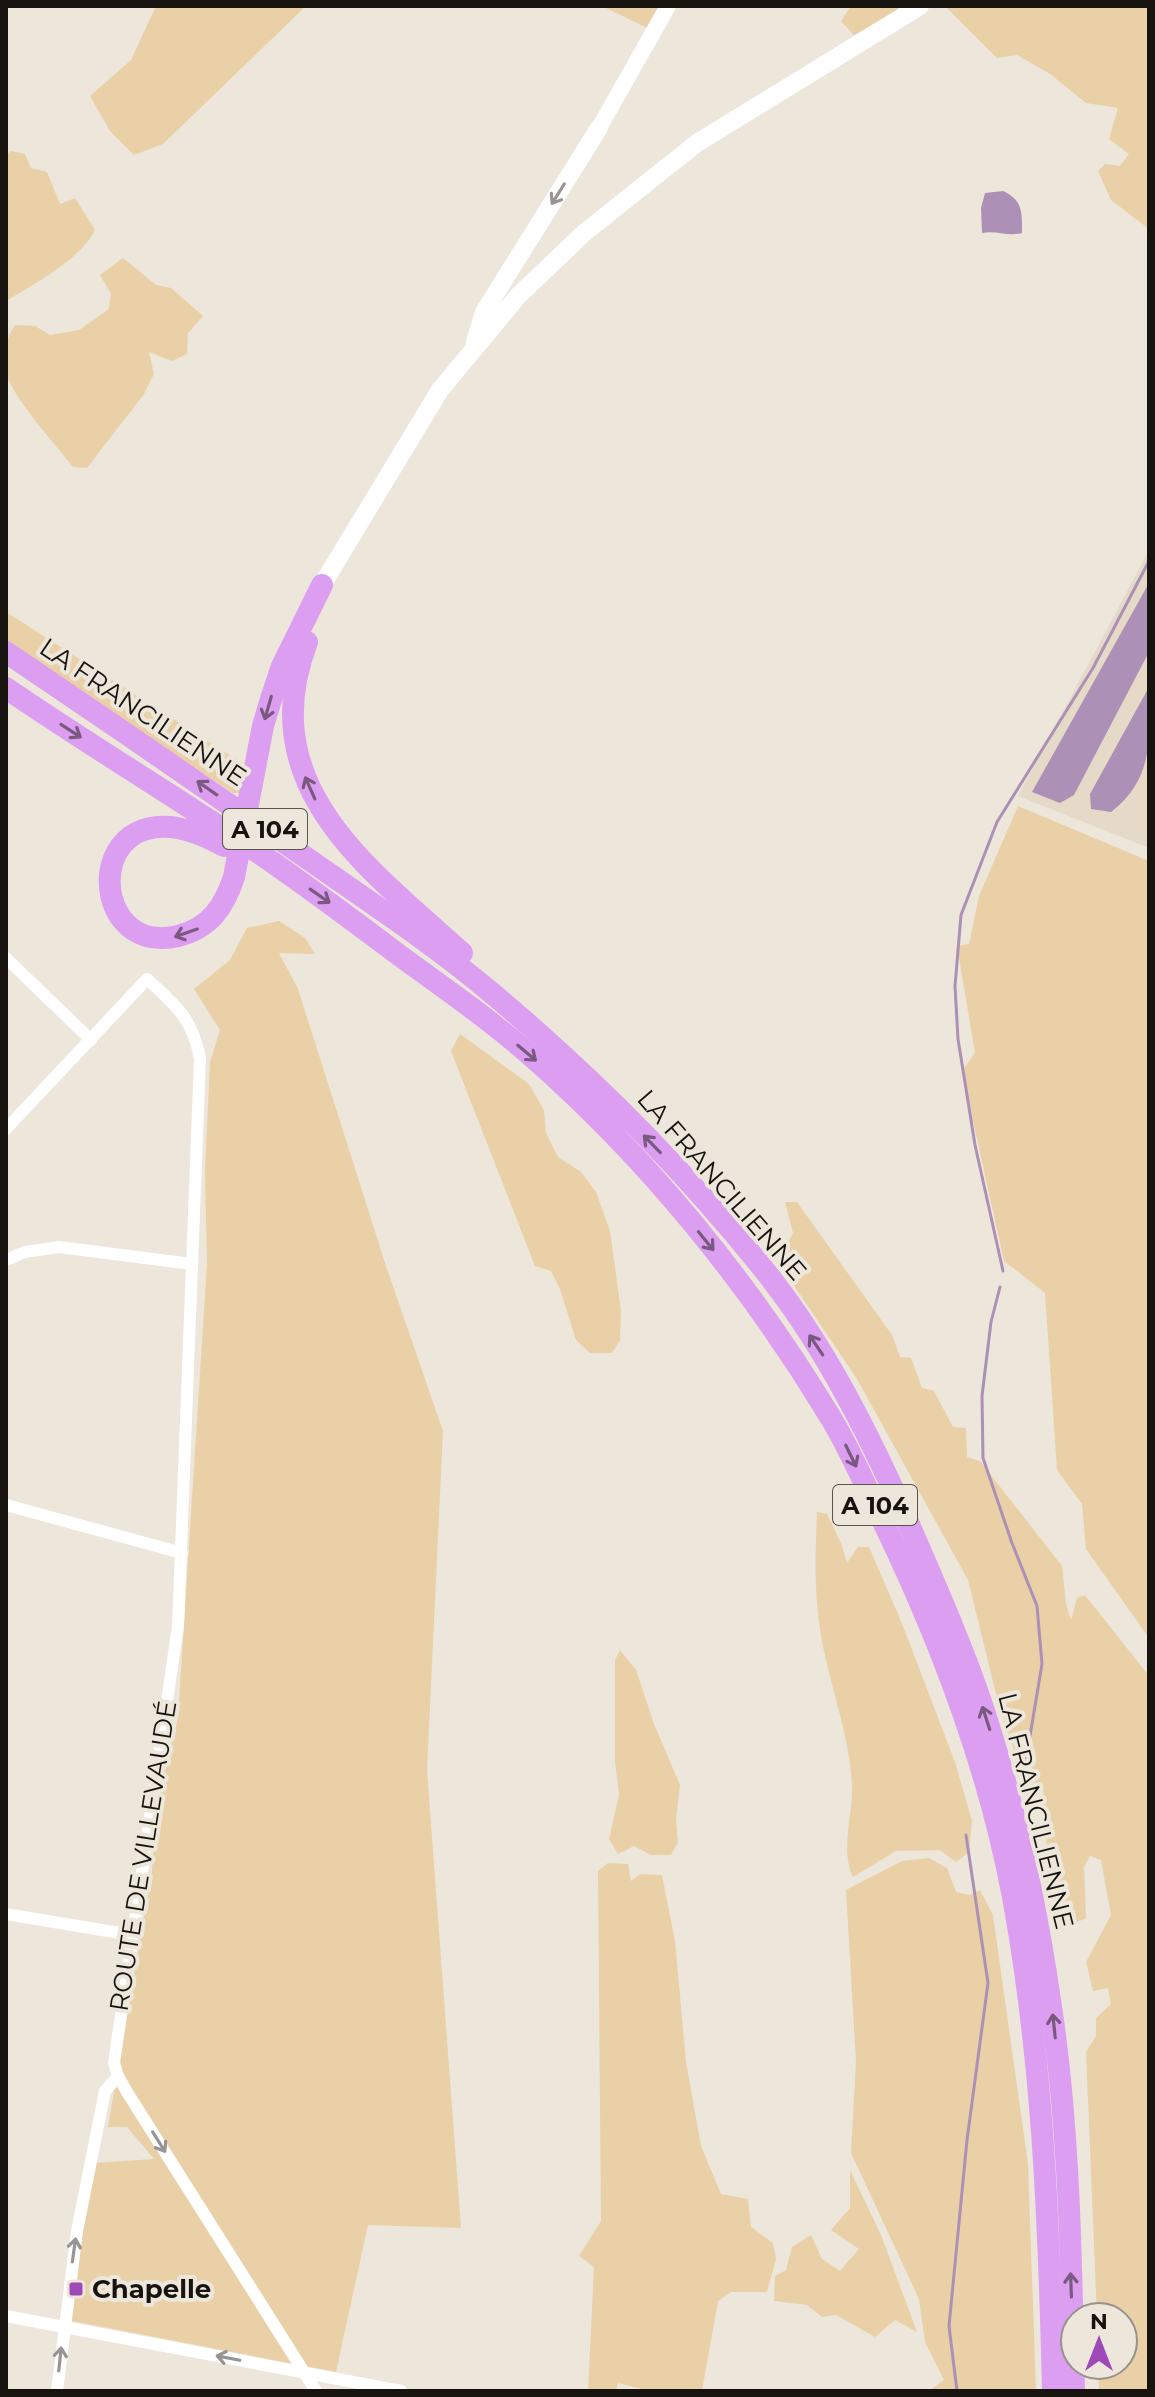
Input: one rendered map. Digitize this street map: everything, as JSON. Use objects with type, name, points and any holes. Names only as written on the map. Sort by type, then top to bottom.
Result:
[{"type":"highway","points":[[256,851],[230,849],[201,833],[184,828],[157,826],[143,830],[119,847],[112,860],[107,882],[112,904],[125,923],[162,938],[188,933],[212,919],[227,898],[234,877],[252,790],[263,726],[272,696],[282,666],[326,588]]},
{"type":"highway","points":[[326,588],[301,658],[292,703],[295,749],[309,788],[343,841],[373,873],[511,997],[518,1016]]},
{"type":"highway","name":"LA FRANCILIENNE","points":[[6,652],[407,928],[488,990],[625,1115],[678,1171],[771,1278],[831,1367],[881,1462],[933,1581],[983,1709],[1030,1883],[1051,2005],[1064,2124],[1074,2391]]},
{"type":"highway","name":"LA FRANCILIENNE","points":[[6,688],[256,851],[529,1054],[598,1119],[648,1172],[712,1249],[773,1328],[832,1419],[915,1591],[956,1689],[1011,1886],[1031,2006],[1043,2125],[1053,2391]]},
{"type":"main road","points":[[326,588],[424,416],[475,345],[518,296],[634,190],[697,143],[920,6]]},
{"type":"main road","points":[[884,29],[933,6]]},
{"type":"main road","points":[[475,345],[484,312],[599,128]]},
{"type":"main road","points":[[326,588],[446,397],[551,264]]},
{"type":"street","points":[[599,128],[668,6]]},
{"type":"street","points":[[6,958],[91,1040],[6,1129]]},
{"type":"street","name":"ROUTE DE VILLEVAUDÉ","points":[[91,1040],[147,979],[178,1007],[189,1023],[197,1040],[200,1059],[178,1626],[115,2048],[114,2063],[118,2076]]},
{"type":"street","points":[[6,1260],[25,1252],[59,1247],[192,1264]]},
{"type":"street","points":[[6,1505],[182,1553]]},
{"type":"street","points":[[6,1914],[132,1935]]},
{"type":"street","points":[[57,2391],[77,2231],[105,2091],[118,2076],[316,2391]]},
{"type":"street","points":[[6,2316],[401,2391]]},
{"type":"street","points":[[303,2391],[305,2373]]},
{"type":"shaded area","points":[[156,6],[306,6],[163,144],[134,155],[110,131],[90,96],[131,60]]},
{"type":"shaded area","points":[[602,6],[660,6],[647,28]]},
{"type":"shaded area","points":[[851,6],[906,6],[854,35],[841,21]]},
{"type":"shaded area","points":[[948,6],[1149,6],[1149,229],[1111,200],[1098,171],[1105,164],[1120,166],[1129,154],[1109,139],[1118,108],[1086,103],[1050,74],[1017,55],[997,58]]},
{"type":"shaded area","points":[[11,151],[25,154],[31,168],[47,172],[60,204],[75,198],[95,230],[68,261],[6,301],[6,155]]},
{"type":"shaded area","points":[[1003,191],[1018,203],[1022,233],[982,233],[981,208],[985,193]]},
{"type":"shaded area","points":[[123,258],[156,285],[171,288],[203,316],[188,333],[187,354],[172,361],[149,352],[154,374],[144,394],[87,468],[73,467],[10,383],[5,367],[7,342],[15,325],[35,326],[50,335],[79,330],[109,309],[111,294],[100,275]]},
{"type":"shaded area","points":[[1147,554],[1149,556],[1149,848],[1018,796]]},
{"type":"shaded area","points":[[1149,583],[1149,652],[1074,795],[1060,803],[1032,792]]},
{"type":"shaded area","points":[[6,612],[242,763],[248,773],[244,793],[233,793],[6,642]]},
{"type":"shaded area","points":[[1149,687],[1149,740],[1136,785],[1111,812],[1091,809],[1090,794]]},
{"type":"shaded area","points":[[1018,806],[1149,861],[1149,1638],[1086,1549],[1082,1504],[1057,1470],[1045,1293],[1004,1261],[962,1071],[975,1053],[957,946],[969,944],[979,896]]},
{"type":"shaded area","points":[[279,921],[305,938],[315,954],[279,953],[298,989],[386,1266],[443,1431],[427,1770],[461,2228],[368,2225],[336,2372],[67,2320],[93,2163],[154,2159],[127,2127],[108,2127],[152,1870],[156,1807],[178,1718],[207,1264],[205,1172],[210,1062],[220,1030],[194,989],[230,960],[247,928]]},
{"type":"shaded area","points":[[460,1034],[529,1084],[544,1110],[546,1133],[558,1157],[581,1172],[596,1192],[610,1231],[621,1311],[620,1340],[612,1353],[590,1353],[576,1340],[551,1271],[535,1266],[451,1051]]},
{"type":"shaded area","points":[[785,1202],[797,1202],[892,1335],[900,1357],[911,1358],[922,1388],[934,1391],[953,1427],[966,1428],[967,1457],[980,1461],[1062,1566],[1071,1620],[1077,1598],[1085,1595],[1149,1676],[1149,2391],[1099,2391],[1099,2381],[1139,2381],[1139,2301],[1096,2301],[1086,2052],[1096,2036],[1096,2018],[1111,2004],[1108,1988],[1093,1991],[1086,1962],[1111,1915],[1101,1860],[1090,1856],[1084,1867],[1086,1918],[1071,1925],[1061,1907],[1047,1852],[1043,1787],[1024,1783],[996,1694],[968,1580],[857,1379],[785,1272],[782,1253],[793,1233]]},
{"type":"shaded area","points":[[817,1512],[827,1514],[847,1563],[858,1547],[869,1547],[901,1621],[955,1762],[972,1821],[969,1852],[956,1862],[940,1850],[896,1851],[853,1877],[849,1867],[847,1844],[852,1797],[851,1768],[822,1641],[816,1560]]},
{"type":"shaded area","points":[[620,1650],[636,1670],[654,1724],[680,1785],[676,1819],[678,1842],[671,1855],[651,1855],[634,1846],[618,1854],[609,1839],[619,1795],[615,1761],[615,1660]]},
{"type":"shaded area","points":[[929,1858],[947,1868],[956,1892],[969,1895],[980,1890],[993,1915],[1028,2164],[1036,2391],[929,2391],[944,2380],[925,2342],[919,2299],[851,2153],[856,2062],[846,1890],[902,1861]]},
{"type":"shaded area","points":[[608,1863],[628,1864],[631,1881],[640,1874],[662,1875],[675,1941],[686,2062],[701,2146],[721,2194],[748,2199],[751,2227],[773,2243],[776,2259],[767,2292],[731,2292],[718,2301],[702,2391],[649,2391],[618,2383],[616,2391],[588,2391],[594,2267],[579,2256],[601,2221],[598,1871]]},
{"type":"shaded area","points":[[850,2170],[881,2235],[917,2332],[895,2320],[875,2337],[836,2315],[822,2317],[807,2305],[774,2301],[775,2276],[786,2270],[792,2247],[811,2235],[822,2259],[840,2271],[859,2249],[831,2230],[850,2208]]},
{"type":"waterway","points":[[1003,1271],[975,1145],[958,1039],[955,986],[961,915],[997,822],[1093,668],[1149,561]]},
{"type":"waterway","points":[[1000,1287],[991,1322],[982,1396],[983,1458],[1037,1606],[1042,1664],[1025,1766]]},
{"type":"waterway","points":[[957,2391],[949,2326],[967,2140],[988,1983],[966,1835]]},
{"type":"place","name":"Chapelle","points":[[76,2289]]}]
